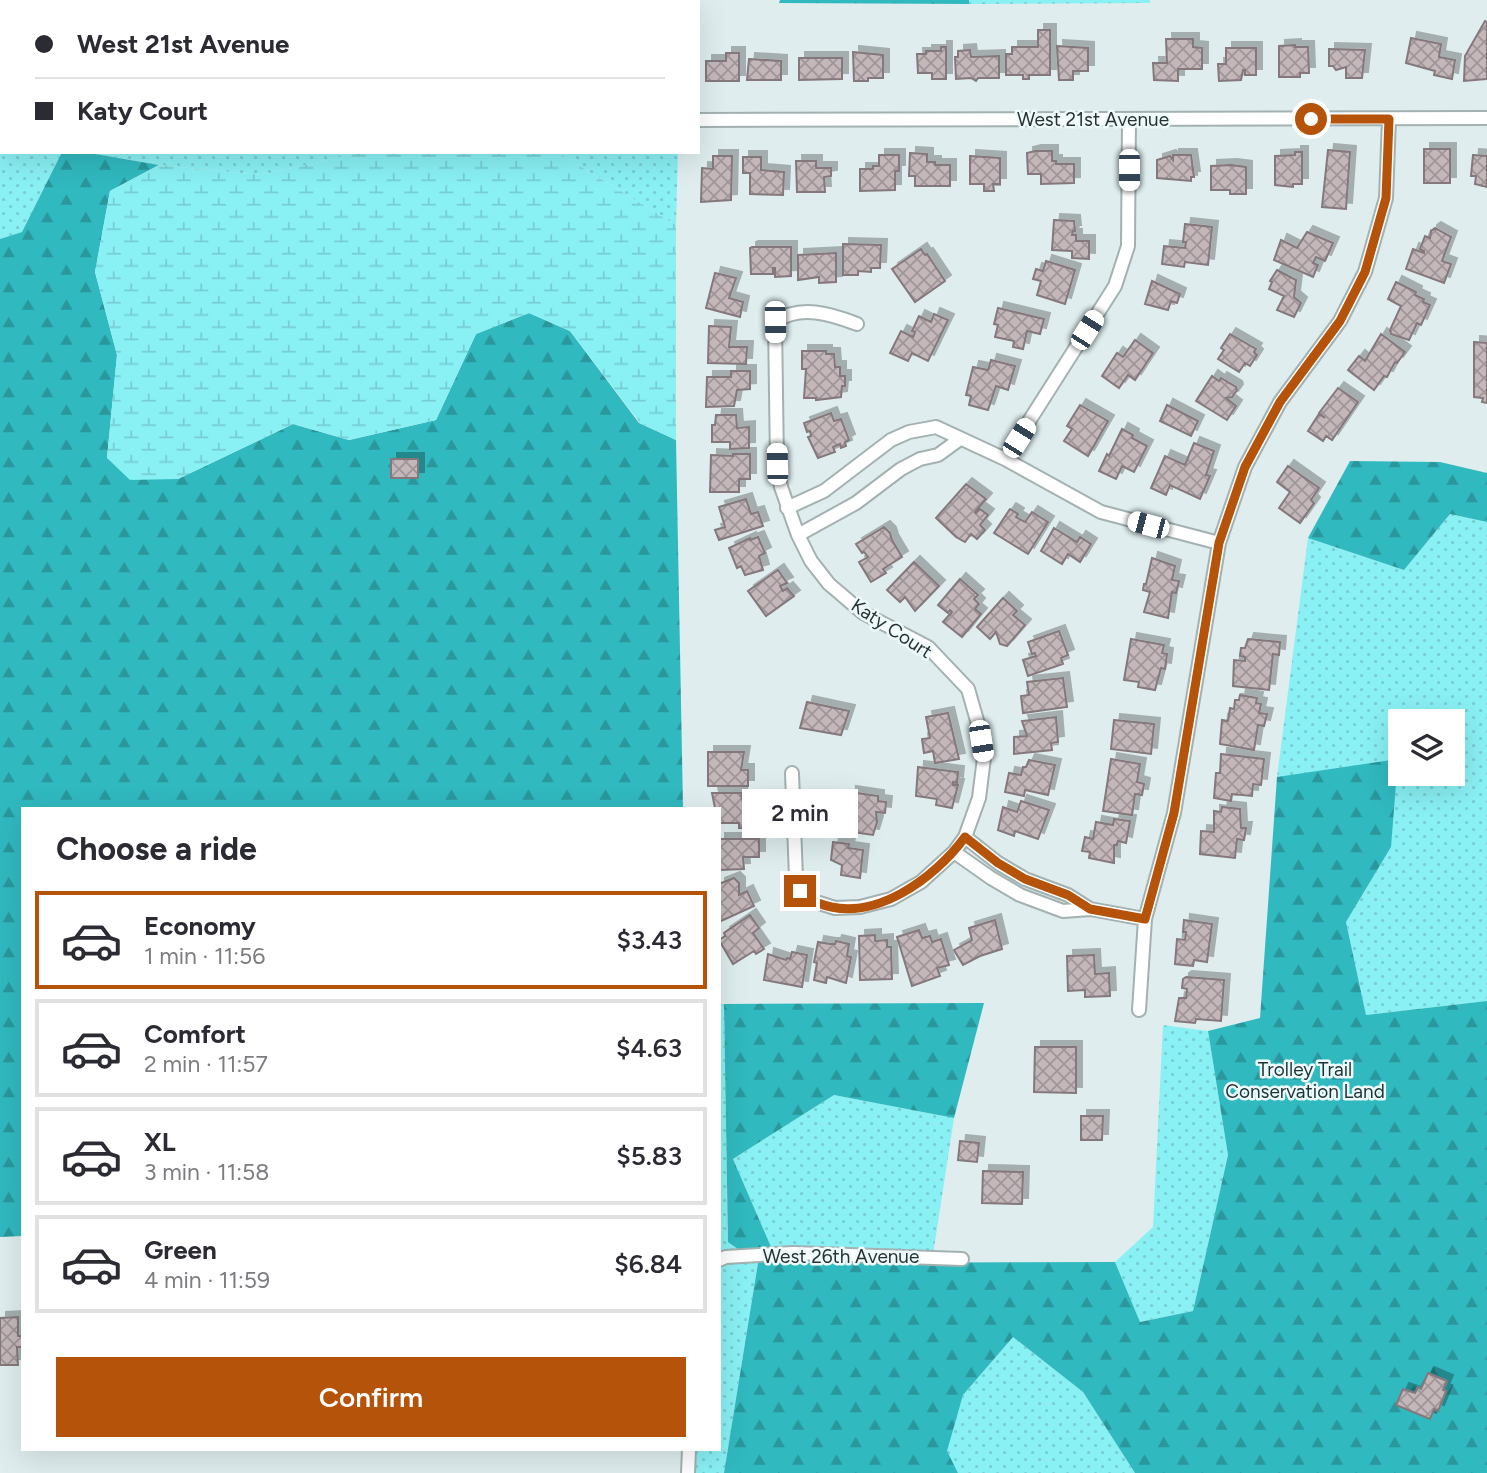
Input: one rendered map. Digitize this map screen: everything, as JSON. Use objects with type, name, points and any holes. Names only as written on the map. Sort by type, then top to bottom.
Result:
[{"type":"street","name":"West 21st Avenue","points":[[700,120],[1487,118]]},
{"type":"street","points":[[1006,459],[1115,286],[1128,246],[1129,119]]},
{"type":"street","points":[[1139,1010],[1145,919],[1174,813],[1219,543],[1245,467],[1280,402],[1340,321],[1365,272],[1386,198],[1389,119]]},
{"type":"street","name":"Katy Court","points":[[792,773],[796,878],[800,891],[816,902],[835,908],[891,899],[921,882],[954,852],[965,837],[979,798],[984,758],[968,690],[928,647],[863,613],[829,584],[811,561],[798,535],[781,488],[777,464],[775,322],[796,312],[817,312],[857,324]]},
{"type":"street","points":[[787,508],[824,491],[877,449],[909,432],[936,427],[1006,459],[1101,512],[1219,543]]},
{"type":"street","points":[[798,535],[856,503],[901,469],[920,459],[938,455],[960,439]]},
{"type":"street","points":[[965,837],[998,863],[1025,879],[1068,895],[1090,909]]},
{"type":"street","points":[[954,852],[1020,895],[1063,911],[1090,909],[1145,919]]},
{"type":"street","name":"West 26th Avenue","points":[[721,1259],[793,1253],[962,1259]]},
{"type":"street","points":[[688,1473],[689,1451]]},
{"type":"green space","points":[[780,0],[969,0],[969,4],[779,3]]},
{"type":"green space","points":[[969,0],[1150,0],[1150,3],[969,4]]},
{"type":"green space","points":[[0,154],[61,154],[22,232],[0,239]]},
{"type":"green space","points":[[61,154],[96,154],[159,165],[110,191],[95,272],[117,355],[107,458],[178,479],[293,424],[349,440],[436,420],[476,334],[529,313],[570,331],[639,423],[676,440],[683,807],[21,807],[21,1236],[0,1237],[0,239],[22,232]]},
{"type":"green space","points":[[96,154],[354,154],[261,175],[159,165]]},
{"type":"green space","points":[[354,154],[560,154],[676,225],[676,440],[640,423],[570,331],[529,313],[476,334],[436,420],[349,440],[293,424],[178,479],[130,480],[107,458],[117,355],[95,272],[110,191],[159,165],[261,175]]},
{"type":"green space","points":[[560,154],[678,154],[676,225]]},
{"type":"green space","points":[[1350,461],[1440,462],[1487,473],[1487,522],[1450,514],[1404,570],[1308,538]]},
{"type":"green space","points":[[1450,514],[1487,522],[1487,1001],[1366,1015],[1346,922],[1391,847],[1277,777],[1308,538],[1404,570]]},
{"type":"green space","name":"Trolley Trail Conservation Land","points":[[1388,760],[1388,786],[1396,786],[1391,847],[1346,922],[1366,1015],[1487,1001],[1487,1473],[1135,1473],[1083,1392],[1013,1337],[963,1395],[947,1451],[958,1473],[724,1473],[758,1263],[728,1242],[724,1004],[984,1003],[954,1118],[834,1095],[733,1159],[778,1263],[1115,1262],[1140,1322],[1193,1311],[1228,1155],[1208,1031],[1260,1018],[1277,777]]},
{"type":"green space","points":[[721,1004],[724,1004],[728,1241],[758,1263],[724,1473],[690,1473],[690,1451],[721,1451]]},
{"type":"green space","points":[[1163,1025],[1208,1031],[1228,1155],[1193,1311],[1140,1322],[1115,1262],[1153,1227]]},
{"type":"green space","points":[[834,1095],[954,1118],[932,1261],[778,1263],[733,1159]]},
{"type":"green space","points":[[1013,1337],[1083,1392],[1135,1473],[958,1473],[946,1451],[963,1395]]},
{"type":"building","points":[[1485,21],[1487,79],[1464,81],[1465,56]]},
{"type":"building","points":[[1038,30],[1050,30],[1050,75],[1029,75],[1029,79],[1023,79],[1023,75],[1006,75],[1006,54],[1012,54],[1012,47],[1038,47]]},
{"type":"building","points":[[1411,38],[1441,44],[1439,57],[1455,60],[1452,79],[1434,75],[1435,71],[1406,63]]},
{"type":"building","points":[[1166,39],[1193,39],[1193,47],[1202,48],[1202,69],[1178,69],[1178,81],[1154,80],[1153,63],[1167,63]]},
{"type":"building","points":[[1057,46],[1088,48],[1088,71],[1073,71],[1073,80],[1059,80]]},
{"type":"building","points":[[1279,46],[1308,47],[1309,73],[1300,73],[1300,77],[1279,77]]},
{"type":"building","points":[[941,47],[946,47],[946,79],[932,79],[932,73],[918,73],[917,54],[941,51]]},
{"type":"building","points":[[1226,48],[1256,48],[1256,75],[1245,75],[1243,70],[1241,80],[1219,81],[1218,64],[1226,64]]},
{"type":"building","points":[[1329,49],[1365,50],[1362,78],[1346,78],[1346,67],[1336,70],[1329,66]]},
{"type":"building","points":[[970,50],[971,57],[999,56],[999,78],[978,78],[976,81],[971,78],[956,79],[955,57],[958,57],[958,51]]},
{"type":"building","points":[[853,52],[883,55],[883,78],[854,81]]},
{"type":"building","points":[[726,53],[739,53],[739,81],[706,81],[706,61],[726,61]]},
{"type":"building","points":[[799,58],[842,58],[842,79],[799,80]]},
{"type":"building","points":[[749,59],[781,61],[781,80],[747,80]]},
{"type":"building","points":[[1424,149],[1450,149],[1450,183],[1424,183]]},
{"type":"building","points":[[1328,150],[1350,152],[1346,209],[1322,207]]},
{"type":"building","points":[[1052,151],[1052,161],[1056,161],[1056,164],[1074,164],[1074,183],[1041,184],[1041,174],[1028,174],[1027,153]]},
{"type":"building","points":[[1295,152],[1302,152],[1302,184],[1293,184],[1293,187],[1275,185],[1275,156],[1295,155]]},
{"type":"building","points":[[910,153],[927,154],[927,162],[935,162],[935,165],[950,165],[950,186],[915,186],[915,176],[909,176]]},
{"type":"building","points":[[879,155],[899,155],[899,171],[895,171],[895,190],[860,191],[860,169],[879,166]]},
{"type":"building","points":[[1173,155],[1191,155],[1194,177],[1191,177],[1191,181],[1157,178],[1157,160],[1170,156],[1173,160]]},
{"type":"building","points":[[1473,155],[1487,156],[1487,187],[1475,184],[1476,176],[1471,176]]},
{"type":"building","points":[[713,156],[732,156],[731,200],[701,202],[702,168],[713,169]]},
{"type":"building","points":[[970,156],[1000,158],[1000,184],[993,184],[994,191],[984,191],[984,184],[970,184]]},
{"type":"building","points":[[743,157],[761,157],[761,170],[784,172],[783,195],[750,194],[750,173],[743,173]]},
{"type":"building","points":[[796,161],[816,161],[816,168],[831,168],[831,176],[824,177],[825,192],[797,192]]},
{"type":"building","points":[[1211,166],[1246,167],[1246,194],[1230,194],[1230,190],[1211,190]]},
{"type":"building","points":[[1054,220],[1074,221],[1075,231],[1072,235],[1076,235],[1076,241],[1089,241],[1089,259],[1072,258],[1072,251],[1052,250]]},
{"type":"building","points":[[1185,224],[1212,227],[1208,265],[1185,262],[1184,267],[1162,264],[1164,246],[1185,248]]},
{"type":"building","points":[[1435,228],[1451,237],[1442,261],[1451,264],[1444,283],[1406,269],[1413,249],[1424,253],[1420,249],[1425,236],[1430,238],[1431,231]]},
{"type":"building","points":[[1307,232],[1333,243],[1325,261],[1316,257],[1313,263],[1318,265],[1313,277],[1274,260],[1281,240],[1297,248]]},
{"type":"building","points":[[843,244],[881,245],[880,268],[871,268],[871,272],[858,271],[858,275],[843,275]]},
{"type":"building","points":[[752,247],[791,247],[791,276],[775,277],[775,268],[773,274],[751,274]]},
{"type":"building","points":[[921,249],[945,281],[915,302],[892,269]]},
{"type":"building","points":[[836,253],[836,282],[819,283],[819,277],[798,280],[798,255]]},
{"type":"building","points":[[1046,261],[1075,270],[1065,304],[1037,295],[1041,281],[1033,279],[1036,269],[1043,271]]},
{"type":"building","points":[[1277,270],[1296,280],[1294,297],[1301,303],[1294,317],[1277,310],[1284,296],[1269,289],[1272,282],[1270,281]]},
{"type":"building","points":[[715,273],[736,278],[729,298],[743,302],[740,317],[706,308]]},
{"type":"building","points":[[1152,281],[1180,294],[1177,303],[1171,301],[1168,310],[1145,304]]},
{"type":"building","points":[[1396,282],[1416,292],[1415,295],[1430,305],[1421,325],[1417,323],[1409,340],[1391,334],[1390,330],[1401,306],[1388,299]]},
{"type":"building","points":[[998,308],[1044,319],[1040,334],[1027,331],[1023,349],[1013,347],[1014,341],[995,337],[998,325],[994,324]]},
{"type":"building","points":[[934,314],[948,320],[928,361],[912,353],[908,361],[890,353],[901,331],[913,337],[915,332],[912,331],[919,316],[931,322]]},
{"type":"building","points":[[709,326],[731,327],[729,347],[747,347],[746,364],[708,363]]},
{"type":"building","points":[[1230,334],[1256,349],[1254,352],[1257,355],[1250,366],[1245,363],[1239,372],[1218,359]]},
{"type":"building","points":[[1381,334],[1405,352],[1374,390],[1348,370],[1359,356],[1365,361]]},
{"type":"building","points":[[1135,340],[1153,353],[1135,380],[1128,375],[1119,388],[1102,376],[1117,353],[1123,357]]},
{"type":"building","points":[[1474,342],[1487,343],[1487,403],[1482,402],[1483,398],[1474,397]]},
{"type":"building","points":[[802,351],[826,351],[826,354],[834,354],[835,367],[840,367],[840,376],[845,376],[841,397],[816,400],[804,398],[806,369],[802,369]]},
{"type":"building","points":[[991,360],[1015,366],[1008,390],[996,386],[988,410],[969,405],[971,396],[966,395],[973,367],[988,370]]},
{"type":"building","points":[[731,371],[750,371],[750,389],[737,390],[734,406],[706,407],[707,377],[731,377]]},
{"type":"building","points":[[1212,376],[1236,387],[1232,397],[1226,398],[1236,406],[1227,420],[1196,401]]},
{"type":"building","points":[[1338,388],[1358,402],[1332,440],[1326,436],[1323,441],[1308,431],[1319,414],[1325,418],[1319,413]]},
{"type":"building","points":[[1080,405],[1108,421],[1088,456],[1064,441],[1072,429],[1067,426]]},
{"type":"building","points":[[1167,405],[1198,421],[1191,436],[1160,421]]},
{"type":"building","points":[[831,413],[834,421],[841,419],[849,440],[845,442],[846,446],[841,448],[840,444],[833,447],[835,452],[818,458],[808,437],[811,436],[810,431],[807,432],[804,423]]},
{"type":"building","points":[[716,415],[736,415],[737,428],[749,427],[749,448],[730,449],[730,442],[712,442],[712,425],[715,425]]},
{"type":"building","points":[[1122,429],[1147,446],[1134,472],[1122,466],[1116,479],[1099,471]]},
{"type":"building","points":[[1194,443],[1214,451],[1206,475],[1210,476],[1200,499],[1170,485],[1166,495],[1151,488],[1165,456],[1185,465]]},
{"type":"building","points":[[750,454],[750,479],[739,479],[739,492],[710,492],[711,455]]},
{"type":"building","points":[[391,459],[418,459],[418,478],[391,478]]},
{"type":"building","points":[[1288,466],[1319,488],[1311,500],[1314,503],[1300,523],[1279,508],[1290,492],[1277,482]]},
{"type":"building","points":[[966,484],[986,499],[975,512],[980,509],[988,515],[980,525],[985,530],[977,539],[971,534],[965,542],[936,518]]},
{"type":"building","points":[[746,499],[751,514],[758,512],[763,526],[719,540],[715,530],[725,527],[719,507]]},
{"type":"building","points":[[1010,509],[1018,514],[1016,517],[1025,522],[1032,512],[1048,522],[1028,554],[994,533]]},
{"type":"building","points":[[884,527],[902,557],[883,569],[886,573],[871,582],[859,562],[868,557],[856,544]]},
{"type":"building","points":[[1054,528],[1077,542],[1080,537],[1091,544],[1080,562],[1068,554],[1062,564],[1041,551]]},
{"type":"building","points":[[758,537],[765,553],[759,556],[763,570],[745,575],[741,566],[737,568],[729,548]]},
{"type":"building","points":[[1152,558],[1175,566],[1172,580],[1179,581],[1176,593],[1172,592],[1168,618],[1144,612],[1150,592],[1143,590]]},
{"type":"building","points":[[914,562],[939,586],[915,611],[905,597],[900,602],[887,590]]},
{"type":"building","points":[[778,570],[787,583],[780,586],[783,591],[787,588],[794,596],[766,616],[748,591]]},
{"type":"building","points":[[960,579],[978,595],[974,599],[979,604],[975,609],[981,614],[962,637],[943,622],[952,612],[950,610],[948,613],[938,605]]},
{"type":"building","points":[[1003,598],[1017,611],[1013,615],[1025,625],[1007,646],[1000,644],[996,632],[990,639],[977,627]]},
{"type":"building","points":[[1059,631],[1068,655],[1061,658],[1063,664],[1028,676],[1023,660],[1036,656],[1035,653],[1032,654],[1028,642]]},
{"type":"building","points":[[1131,639],[1164,645],[1162,653],[1167,654],[1165,669],[1161,668],[1155,690],[1138,687],[1139,682],[1124,680]]},
{"type":"building","points":[[1248,639],[1280,642],[1279,655],[1273,654],[1269,690],[1233,686],[1234,660],[1245,661],[1245,657],[1240,656],[1241,648],[1245,648]]},
{"type":"building","points":[[1063,678],[1067,707],[1023,713],[1021,696],[1029,695],[1027,682]]},
{"type":"building","points":[[1240,695],[1257,698],[1256,703],[1261,704],[1259,713],[1267,714],[1264,726],[1258,725],[1254,750],[1220,744],[1222,720],[1228,721],[1230,708],[1234,709],[1235,700],[1239,700]]},
{"type":"building","points":[[807,702],[849,711],[841,735],[800,728]]},
{"type":"building","points":[[948,713],[959,759],[935,763],[933,751],[924,753],[922,739],[930,738],[926,717]]},
{"type":"building","points":[[1056,717],[1058,742],[1051,743],[1052,750],[1014,754],[1014,737],[1027,736],[1022,721]]},
{"type":"building","points":[[1114,720],[1154,724],[1151,754],[1111,749]]},
{"type":"building","points":[[708,752],[744,752],[741,770],[748,770],[748,786],[708,786]]},
{"type":"building","points":[[1221,754],[1264,759],[1261,785],[1253,784],[1252,796],[1232,794],[1231,801],[1214,798]]},
{"type":"building","points":[[1111,759],[1140,764],[1137,782],[1144,784],[1142,795],[1135,794],[1132,815],[1103,811]]},
{"type":"building","points":[[1029,760],[1055,765],[1048,795],[1025,790],[1024,796],[1005,792],[1009,773],[1021,775]]},
{"type":"building","points":[[918,767],[958,772],[957,783],[953,782],[953,785],[958,785],[952,808],[936,805],[937,799],[916,796]]},
{"type":"building","points":[[850,792],[878,796],[878,801],[886,802],[885,813],[876,812],[877,822],[873,835],[838,830],[841,814],[847,815]]},
{"type":"building","points":[[712,793],[741,793],[743,803],[757,803],[757,828],[739,828],[739,823],[721,823],[721,807],[715,807]]},
{"type":"building","points":[[1021,801],[1049,810],[1038,839],[1015,831],[1014,836],[998,830],[1003,807],[1017,812]]},
{"type":"building","points":[[1222,807],[1240,809],[1241,828],[1246,828],[1244,840],[1237,839],[1235,858],[1200,854],[1201,831],[1214,832],[1214,811],[1221,812]]},
{"type":"building","points":[[1114,819],[1130,821],[1126,843],[1118,841],[1117,845],[1114,845],[1114,863],[1089,858],[1090,852],[1082,851],[1085,837],[1093,839],[1096,822],[1113,825]]},
{"type":"building","points":[[721,839],[759,839],[759,857],[743,857],[744,869],[721,870]]},
{"type":"building","points":[[833,842],[849,844],[848,848],[863,850],[860,878],[841,875],[842,865],[831,860]]},
{"type":"building","points":[[734,878],[739,883],[739,895],[747,891],[754,906],[721,921],[721,883]]},
{"type":"building","points":[[750,915],[759,928],[753,933],[764,949],[756,954],[754,951],[733,964],[721,943],[724,933]]},
{"type":"building","points":[[995,920],[1002,949],[963,965],[954,950],[972,940],[969,928]]},
{"type":"building","points":[[1184,920],[1212,924],[1207,962],[1194,960],[1193,966],[1175,964],[1177,939],[1185,940]]},
{"type":"building","points":[[919,930],[922,938],[930,936],[932,942],[941,939],[949,965],[937,968],[940,976],[912,986],[897,937]]},
{"type":"building","points":[[875,935],[875,941],[887,940],[887,947],[891,947],[892,979],[860,980],[859,936]]},
{"type":"building","points":[[836,941],[849,944],[847,956],[851,957],[846,983],[827,977],[826,983],[814,980],[818,942],[835,944]]},
{"type":"building","points":[[792,952],[807,955],[802,987],[764,980],[768,954],[786,960],[790,959]]},
{"type":"building","points":[[1094,955],[1095,974],[1109,973],[1110,996],[1085,997],[1085,990],[1068,991],[1067,956]]},
{"type":"building","points":[[1183,979],[1224,980],[1221,1021],[1175,1021],[1179,998],[1186,998],[1187,989],[1182,988]]},
{"type":"building","points":[[1035,1047],[1076,1047],[1076,1093],[1034,1092]]},
{"type":"building","points":[[1081,1116],[1103,1116],[1102,1140],[1081,1140]]},
{"type":"building","points":[[960,1141],[979,1143],[977,1162],[958,1160]]},
{"type":"building","points":[[983,1171],[1023,1172],[1022,1204],[982,1203]]},
{"type":"building","points":[[18,1317],[21,1347],[17,1347],[18,1365],[0,1365],[0,1318]]},
{"type":"building","points":[[1428,1373],[1447,1381],[1438,1411],[1434,1409],[1430,1419],[1396,1405],[1403,1389],[1415,1393],[1418,1387],[1421,1389]]},
{"type":"route","points":[[800,891],[816,902],[835,908],[891,899],[921,882],[954,852],[965,837],[998,863],[1025,879],[1068,895],[1090,909],[1145,919],[1174,813],[1219,543],[1245,467],[1280,402],[1340,321],[1365,272],[1386,198],[1389,119],[1311,119]]}]
